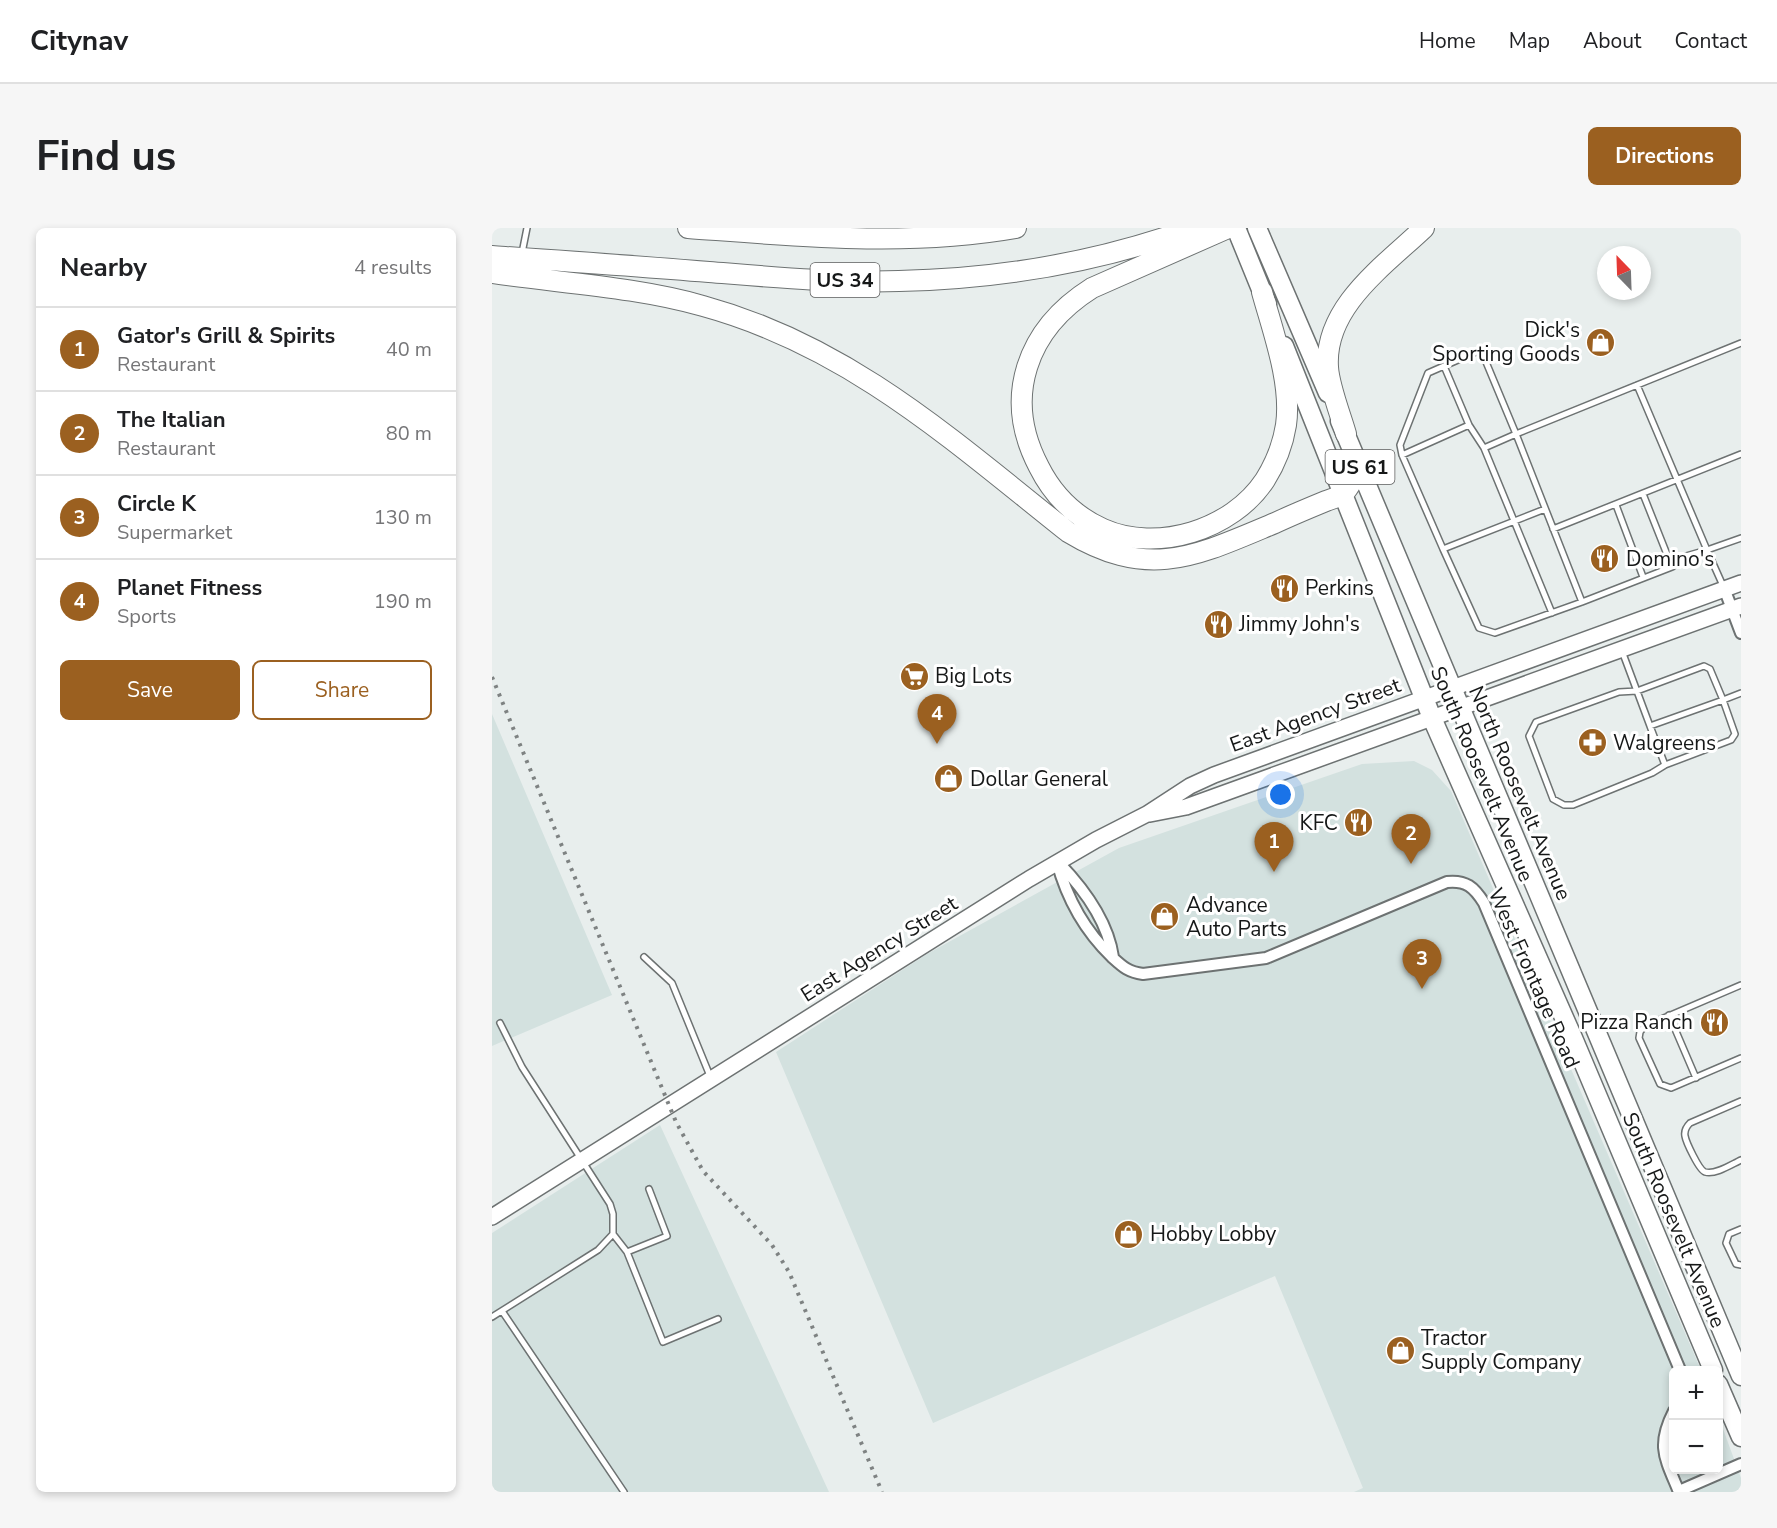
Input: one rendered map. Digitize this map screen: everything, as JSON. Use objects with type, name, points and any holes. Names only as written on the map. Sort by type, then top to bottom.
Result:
[{"type":"highway","name":"US 34","points":[[688,228],[869,239],[933,237],[1016,228]]},
{"type":"highway","name":"US 34","points":[[492,256],[808,279],[898,281],[943,279],[1042,268],[1131,248],[1192,228]]},
{"type":"highway","points":[[1227,228],[1092,288],[1074,299],[1057,315],[1043,334],[1031,356],[1024,378],[1020,404],[1031,452],[1053,492],[1066,506],[1104,530],[1147,538],[1171,537],[1211,526],[1228,516],[1264,482],[1281,446],[1286,424],[1286,399],[1281,361],[1262,292]]},
{"type":"highway","name":"South Roosevelt Avenue","points":[[1236,228],[1432,718],[1573,1038],[1711,1366]]},
{"type":"highway","name":"North Roosevelt Avenue","points":[[1257,228],[1360,467],[1741,1376]]},
{"type":"highway","points":[[1346,434],[1328,369],[1328,346],[1334,327],[1344,307],[1361,288],[1424,228]]},
{"type":"highway","points":[[492,273],[639,293],[702,305],[794,338],[854,371],[915,410],[1068,532],[1109,553],[1159,559],[1199,553],[1343,494],[1360,467]]},
{"type":"highway","points":[[1723,1394],[1741,1437]]},
{"type":"main road","name":"East Agency Street","points":[[492,1217],[1057,862],[1214,775],[1741,583]]},
{"type":"main road","name":"East Agency Street","points":[[1147,814],[1186,807],[1737,608]]},
{"type":"street","points":[[1724,588],[1737,608],[1741,633]]},
{"type":"street","name":"West Frontage Road","points":[[1057,862],[1081,889],[1107,934],[1113,957],[1124,969],[1132,973],[1143,974],[1252,961],[1278,954],[1447,882],[1457,881],[1470,885],[1484,903],[1678,1366]]},
{"type":"street","points":[[1669,1420],[1662,1439],[1667,1463],[1678,1492],[1741,1464]]},
{"type":"lane","points":[[521,258],[527,228]]},
{"type":"lane","points":[[1484,448],[1741,343]]},
{"type":"lane","points":[[1581,602],[1481,350],[1428,373],[1400,446],[1479,628],[1495,633],[1581,602],[1672,567],[1686,556],[1741,538]]},
{"type":"lane","points":[[1444,366],[1469,425],[1484,448],[1552,612]]},
{"type":"lane","points":[[1637,385],[1676,481],[1724,588]]},
{"type":"lane","points":[[1402,455],[1469,425]]},
{"type":"lane","points":[[1553,529],[1741,454]]},
{"type":"lane","points":[[1643,494],[1672,567]]},
{"type":"lane","points":[[1616,504],[1643,577]]},
{"type":"lane","points":[[1443,549],[1545,509]]},
{"type":"lane","points":[[1622,650],[1665,765]]},
{"type":"lane","points":[[1704,666],[1710,669],[1735,734],[1731,741],[1665,765],[1652,773],[1573,805],[1564,805],[1553,799],[1529,736],[1536,722],[1619,692],[1637,691],[1704,666]]},
{"type":"lane","points":[[1650,726],[1741,693]]},
{"type":"lane","points":[[644,957],[672,983],[711,1079]]},
{"type":"lane","points":[[1741,985],[1644,1026],[1639,1038],[1660,1084],[1671,1088],[1741,1058]]},
{"type":"lane","points":[[1669,1016],[1696,1078]]},
{"type":"lane","points":[[500,1023],[522,1066],[610,1204],[613,1214],[613,1234],[627,1252],[663,1342],[718,1318]]},
{"type":"lane","points":[[1741,1101],[1690,1123],[1686,1128],[1685,1136],[1699,1168],[1706,1172],[1714,1172],[1741,1160]]},
{"type":"lane","points":[[627,1252],[668,1236],[649,1189]]},
{"type":"lane","points":[[1741,1229],[1729,1234],[1726,1243],[1736,1264],[1741,1266]]},
{"type":"lane","points":[[492,1317],[598,1250],[613,1234]]},
{"type":"lane","points":[[502,1311],[624,1492]]},
{"type":"shaded area","points":[[492,714],[612,995],[492,1046]]},
{"type":"shaded area","points":[[1414,761],[1432,770],[1451,791],[1699,1366],[1669,1366],[1669,1474],[1723,1474],[1723,1429],[1741,1478],[1741,1492],[1354,1492],[1363,1488],[1275,1276],[933,1423],[776,1052],[927,954],[1119,848],[1362,764]]},
{"type":"shaded area","points":[[660,1125],[829,1492],[492,1492],[492,1233]]},
{"type":"railway","points":[[492,677],[676,1122],[703,1171],[772,1245],[789,1272],[882,1492]]},
{"type":"place","name":"Dick's Sporting Goods","points":[[1601,342]]},
{"type":"place","name":"Domino's","points":[[1605,559]]},
{"type":"place","name":"Perkins","points":[[1284,588]]},
{"type":"place","name":"Jimmy John's","points":[[1218,624]]},
{"type":"place","name":"Big Lots","points":[[914,676]]},
{"type":"place","name":"Walgreens","points":[[1592,743]]},
{"type":"place","name":"Planet Fitness","points":[[937,744]]},
{"type":"place","name":"Dollar General","points":[[949,779]]},
{"type":"place","name":"KFC","points":[[1359,823]]},
{"type":"place","name":"The Italian","points":[[1411,864]]},
{"type":"place","name":"Gator's Grill & Spirits","points":[[1274,872]]},
{"type":"place","name":"Advance Auto Parts","points":[[1165,917]]},
{"type":"place","name":"Circle K","points":[[1422,989]]},
{"type":"place","name":"Pizza Ranch","points":[[1714,1022]]},
{"type":"place","name":"Hobby Lobby","points":[[1129,1234]]},
{"type":"place","name":"Tractor Supply Company","points":[[1400,1350]]}]
